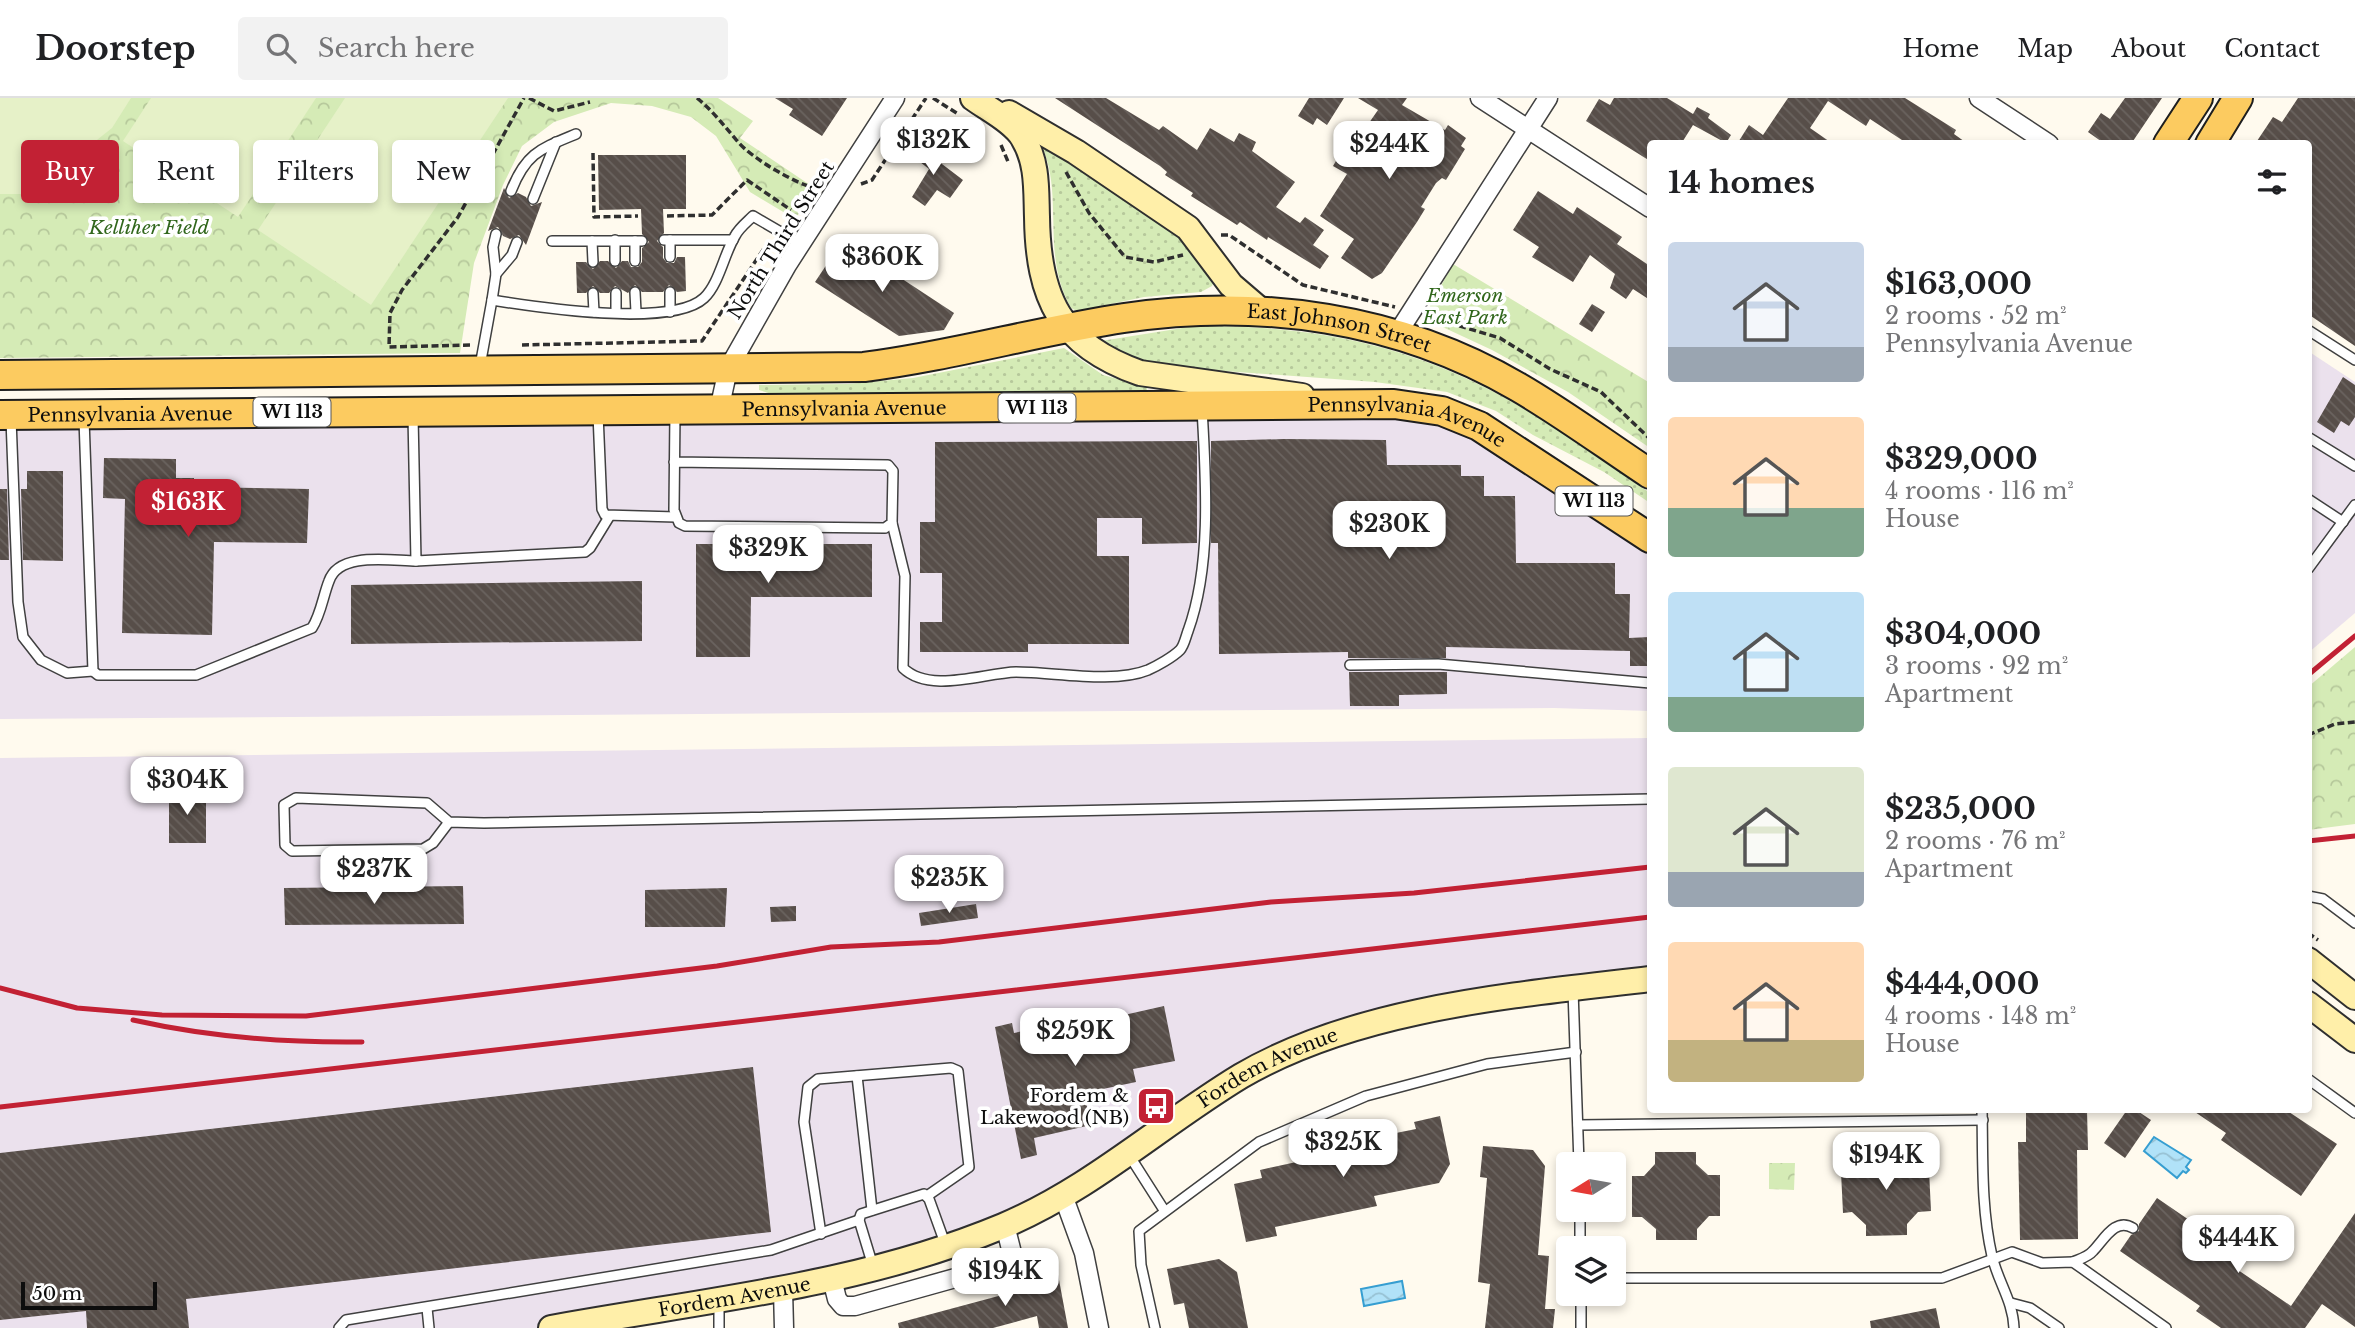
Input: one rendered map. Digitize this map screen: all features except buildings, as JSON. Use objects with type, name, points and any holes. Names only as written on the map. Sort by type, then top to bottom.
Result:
[{"type":"main road","points":[[2173,140],[2220,104]]},
{"type":"main road","points":[[2211,140],[2220,104]]},
{"type":"main road","name":"Pennsylvania Avenue","points":[[0,375],[475,358],[728,369],[864,367],[1122,318],[1188,310],[1259,309]]},
{"type":"main road","name":"East Johnson Street","points":[[1259,309],[1327,317],[1396,334],[1454,355],[1518,387],[1647,472]]},
{"type":"main road","name":"Pennsylvania Avenue","points":[[5,415],[1202,408],[1394,404],[1442,411],[1479,426],[1647,536]]},
{"type":"street","name":"North Third Street","points":[[719,410],[728,369],[801,244],[895,98]]},
{"type":"street","name":"East Johnson Street","points":[[983,98],[1076,152],[1188,228],[1231,285],[1259,309]]},
{"type":"street","points":[[1480,98],[1647,206]]},
{"type":"street","points":[[1396,334],[1548,98]]},
{"type":"street","points":[[1979,98],[2043,140]]},
{"type":"street","points":[[968,108],[1021,135],[1034,159],[1039,264],[1049,302],[1070,329],[1093,351],[1140,373],[1356,404]]},
{"type":"street","points":[[2312,963],[2355,997]]},
{"type":"street","name":"Fordem Avenue","points":[[551,1328],[637,1320],[718,1300],[783,1290],[874,1270],[947,1248],[1063,1198],[1242,1076],[1334,1035],[1390,1017],[1573,988],[1647,979]]},
{"type":"street","points":[[2312,1007],[2355,1040]]},
{"type":"street","points":[[1063,1198],[1084,1253],[1099,1328]]},
{"type":"street","points":[[832,1279],[837,1299],[843,1306],[855,1306],[1002,1265],[1010,1260],[1012,1253],[1005,1225]]},
{"type":"street","points":[[783,1290],[784,1328]]},
{"type":"lane","points":[[511,191],[521,166],[538,150],[576,134]]},
{"type":"lane","points":[[533,199],[556,142]]},
{"type":"lane","points":[[492,300],[564,312],[670,312],[690,309],[706,297],[733,240],[754,216],[801,244]]},
{"type":"lane","points":[[475,358],[492,300],[496,274],[493,247],[496,234]]},
{"type":"lane","points":[[552,240],[638,241],[635,261]]},
{"type":"lane","points":[[615,240],[615,261]]},
{"type":"lane","points":[[670,257],[667,240],[733,240]]},
{"type":"lane","points":[[593,241],[593,261]]},
{"type":"lane","points":[[496,274],[512,256],[517,242]]},
{"type":"lane","points":[[635,292],[636,312]]},
{"type":"lane","points":[[670,292],[670,312]]},
{"type":"lane","points":[[593,293],[594,312]]},
{"type":"lane","points":[[615,293],[616,311]]},
{"type":"lane","points":[[2312,333],[2355,360]]},
{"type":"lane","points":[[674,462],[888,465],[893,471],[892,523],[905,576],[901,645],[903,668],[909,674],[930,680],[964,679],[995,673],[1116,676],[1148,670],[1181,649],[1195,612],[1203,564],[1202,408]]},
{"type":"lane","points":[[598,410],[601,509],[609,517],[676,517]]},
{"type":"lane","points":[[675,410],[676,517],[685,526],[885,528],[892,523]]},
{"type":"lane","points":[[413,411],[416,561]]},
{"type":"lane","points":[[84,414],[93,671]]},
{"type":"lane","points":[[5,415],[23,637],[41,660],[67,673],[93,671],[98,675],[196,675],[312,628],[330,576],[354,561],[416,561],[585,552],[609,517]]},
{"type":"lane","points":[[2312,439],[2355,466]]},
{"type":"lane","points":[[2312,502],[2343,522]]},
{"type":"lane","points":[[2312,564],[2355,505]]},
{"type":"lane","points":[[1350,665],[1438,664],[1647,683]]},
{"type":"lane","points":[[449,822],[429,847],[423,849],[292,851],[285,845],[284,805],[296,798],[427,803],[449,822],[1647,799]]},
{"type":"lane","points":[[2312,897],[2323,899],[2355,923]]},
{"type":"lane","points":[[1573,988],[1579,1152]]},
{"type":"lane","points":[[1156,1328],[1141,1265],[1139,1231],[1259,1142],[1366,1096],[1487,1064],[1576,1052]]},
{"type":"lane","points":[[821,1234],[804,1122],[808,1087],[818,1079],[955,1068],[969,1167],[927,1196],[861,1214],[859,1220],[874,1270]]},
{"type":"lane","points":[[857,1076],[872,1210]]},
{"type":"lane","points":[[2312,1082],[2355,1113]]},
{"type":"lane","points":[[1578,1125],[1982,1115],[1984,1193],[1992,1258],[2011,1303],[2014,1328]]},
{"type":"lane","points":[[1129,1155],[1164,1210]]},
{"type":"lane","points":[[927,1196],[947,1248]]},
{"type":"lane","points":[[339,1328],[346,1320],[771,1250],[859,1220]]},
{"type":"lane","points":[[1626,1278],[1942,1278],[2012,1252],[2042,1263],[2073,1262],[2091,1254],[2115,1226],[2124,1224],[2133,1228]]},
{"type":"lane","points":[[2073,1262],[2166,1328]]},
{"type":"lane","points":[[718,1300],[719,1328]]},
{"type":"lane","points":[[2011,1303],[2030,1308],[2059,1328]]},
{"type":"lane","points":[[1581,1306],[1581,1328]]},
{"type":"lane","points":[[427,1308],[429,1328]]},
{"type":"path","points":[[475,358],[388,346],[390,313],[402,290],[458,217],[524,98]]},
{"type":"path","points":[[529,98],[554,111],[590,102]]},
{"type":"path","points":[[697,98],[718,115],[748,151],[812,188]]},
{"type":"path","points":[[872,180],[926,98]]},
{"type":"path","points":[[933,98],[968,108]]},
{"type":"path","points":[[993,138],[1001,146],[1011,167],[1020,165]]},
{"type":"path","points":[[593,153],[594,217],[638,216]]},
{"type":"path","points":[[1061,167],[1068,173],[1089,213],[1125,257],[1154,262],[1190,251]]},
{"type":"path","points":[[667,216],[712,215],[747,180],[791,209]]},
{"type":"path","points":[[2312,733],[2335,724],[2355,722]]},
{"type":"shaded area","points":[[2312,354],[2355,382],[2355,613],[2312,650]]},
{"type":"shaded area","points":[[1442,411],[1647,536],[1647,711],[1554,708],[0,719],[0,415]]},
{"type":"shaded area","points":[[1647,738],[1647,980],[1334,1035],[1005,1225],[575,1328],[0,1328],[0,758]]},
{"type":"green space","name":"Kelliher Field","points":[[0,98],[718,98],[753,121],[740,138],[816,189],[795,219],[750,192],[716,136],[691,117],[652,106],[611,103],[554,122],[522,146],[503,185],[474,263],[460,353],[0,358]]},
{"type":"green space","points":[[0,98],[131,98],[112,128],[97,140],[21,140],[21,194],[0,194]]},
{"type":"green space","points":[[151,98],[316,98],[288,140],[253,140],[253,194],[238,217],[217,203],[239,203],[239,140],[133,140],[133,148],[123,141]]},
{"type":"green space","points":[[345,98],[508,98],[480,140],[392,140],[392,203],[439,203],[371,305],[258,230],[276,203],[378,203],[378,140],[317,140]]},
{"type":"green space","points":[[1038,138],[1051,143],[1187,242],[1214,281],[1212,286],[1201,292],[1144,297],[1077,311],[1071,308],[1056,265],[1051,179]]},
{"type":"green space","name":"Emerson East Park","points":[[1453,264],[1647,381],[1647,446],[1568,392],[1492,350],[1434,323],[1430,306]]},
{"type":"green space","points":[[1195,326],[1231,326],[1303,332],[1372,345],[1407,355],[1474,382],[1542,420],[1647,491],[1647,501],[1604,472],[1533,435],[1496,411],[1447,392],[1375,382],[1170,367],[1127,358],[1101,341]]},
{"type":"green space","points":[[1064,348],[1103,375],[1147,387],[1147,394],[778,396],[759,390],[759,385],[848,384],[913,378]]},
{"type":"green space","points":[[2355,647],[2355,824],[2312,829],[2312,684]]},
{"type":"green space","points":[[1769,1163],[1795,1163],[1794,1190],[1769,1189]]},
{"type":"water","points":[[2154,1137],[2191,1160],[2186,1167],[2189,1170],[2186,1173],[2183,1171],[2177,1178],[2144,1151]]},
{"type":"water","points":[[1402,1281],[1405,1298],[1364,1306],[1361,1289]]},
{"type":"railway","points":[[2312,672],[2355,636]]},
{"type":"railway","points":[[2312,841],[2355,836]]},
{"type":"railway","points":[[0,988],[77,1008],[162,1015],[306,1016],[717,966],[831,947],[939,942],[1271,902],[1414,893],[1647,867]]},
{"type":"railway","points":[[0,1107],[1647,917]]},
{"type":"railway","points":[[133,1020],[247,1038],[362,1042]]},
{"type":"place","name":"Fordem & Lakewood (NB)","points":[[1156,1106]]}]
